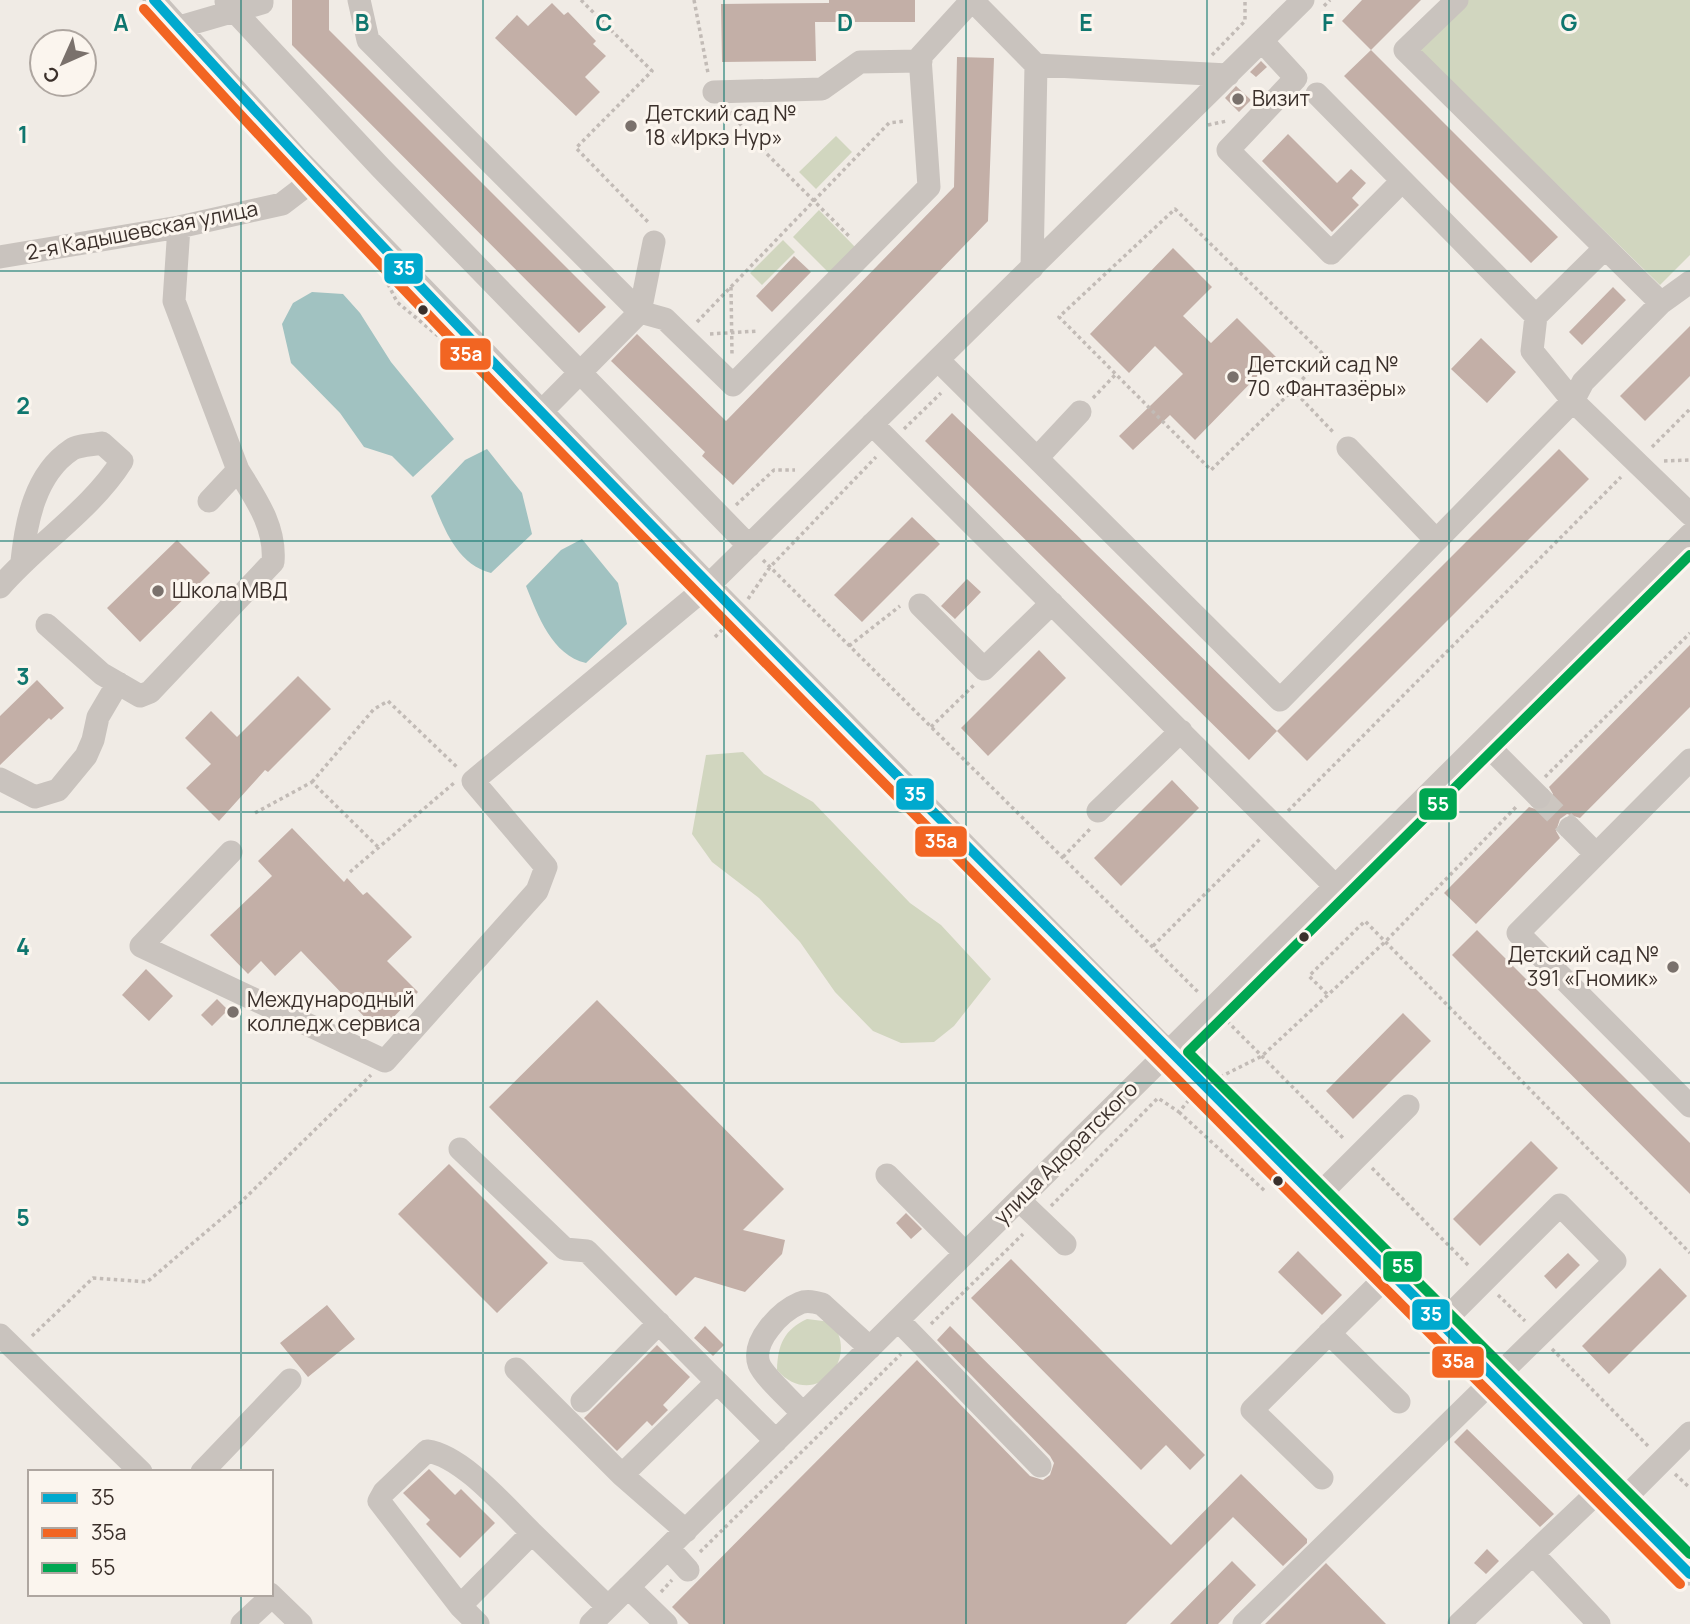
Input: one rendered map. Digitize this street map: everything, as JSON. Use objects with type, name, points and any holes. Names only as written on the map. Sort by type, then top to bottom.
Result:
[{"type":"street","points":[[155,0],[176,28],[316,178],[709,585],[1168,1052],[1690,1574]]},
{"type":"street","points":[[176,28],[230,7],[262,3],[262,0]]},
{"type":"street","points":[[359,0],[368,40],[640,312],[665,319],[733,385],[929,187],[920,57],[972,0],[1036,65],[1228,75]]},
{"type":"street","points":[[231,852],[141,946],[385,1061],[537,891],[546,867],[473,781],[709,585],[1303,0]]},
{"type":"street","points":[[1457,0],[1405,50],[1661,303]]},
{"type":"street","points":[[230,7],[749,546]]},
{"type":"street","points":[[1262,41],[1296,78],[1228,150],[1331,253],[1402,181]]},
{"type":"street","points":[[714,92],[822,89],[860,62],[921,61]]},
{"type":"street","points":[[1032,268],[1036,65]]},
{"type":"street","points":[[1317,94],[1536,316]]},
{"type":"street","name":"2-я Кадышевская улица","points":[[0,257],[179,227],[282,204],[316,178]]},
{"type":"street","points":[[47,625],[102,674],[140,696],[150,692],[273,562],[275,544],[262,509],[238,470],[174,301],[179,227]]},
{"type":"street","points":[[542,411],[640,312],[654,242]]},
{"type":"street","points":[[1605,248],[1536,316],[1532,351],[1573,401],[1690,514]]},
{"type":"street","points":[[938,360],[1280,700],[1573,401],[1583,382],[1661,303],[1690,282]]},
{"type":"street","points":[[1037,458],[1080,412]]},
{"type":"street","points":[[872,424],[1336,887]]},
{"type":"street","points":[[0,587],[22,561],[108,484],[122,461],[102,443],[72,448],[47,474],[33,501],[22,561]]},
{"type":"street","points":[[1348,448],[1436,540]]},
{"type":"street","points":[[209,501],[238,470]]},
{"type":"street","name":"улица Адоратского","points":[[591,1624],[1690,535]]},
{"type":"street","points":[[920,605],[984,669],[1052,603]]},
{"type":"street","points":[[0,779],[35,797],[58,790],[86,756],[98,717],[118,683]]},
{"type":"street","points":[[1098,811],[1181,732]]},
{"type":"street","points":[[1483,741],[1535,794]]},
{"type":"street","points":[[1690,760],[1518,933],[1690,1106]]},
{"type":"street","points":[[1570,828],[1597,854]]},
{"type":"street","points":[[1315,1199],[1408,1106]]},
{"type":"street","points":[[460,1149],[565,1249],[587,1251],[776,1441]]},
{"type":"street","points":[[887,1175],[965,1253]]},
{"type":"street","points":[[1019,1200],[1065,1244]]},
{"type":"street","points":[[1244,1624],[1615,1261],[1560,1205],[1440,1325]]},
{"type":"street","points":[[1322,1479],[1252,1410],[1389,1274]]},
{"type":"street","points":[[803,1414],[759,1366],[757,1350],[765,1334],[782,1317],[800,1303],[822,1304],[870,1348]]},
{"type":"street","points":[[898,1320],[1040,1466]]},
{"type":"street","points":[[582,1401],[659,1323]]},
{"type":"street","points":[[1329,1333],[1399,1402]]},
{"type":"street","points":[[8,1344],[139,1470]]},
{"type":"street","points":[[516,1369],[622,1475],[686,1531]]},
{"type":"street","points":[[204,1470],[290,1380]]},
{"type":"street","points":[[622,1475],[717,1382]]},
{"type":"street","points":[[1619,1504],[1690,1433]]},
{"type":"street","points":[[478,1624],[460,1606],[379,1501],[384,1492],[427,1451],[434,1452],[464,1469],[608,1607]]},
{"type":"street","points":[[1460,1624],[1603,1487]]},
{"type":"street","points":[[460,1606],[532,1533]]},
{"type":"street","points":[[668,1548],[687,1569]]},
{"type":"street","points":[[1533,1554],[1599,1624]]},
{"type":"street","points":[[628,1587],[666,1624]]},
{"type":"street","points":[[242,1624],[270,1596]]},
{"type":"street","points":[[272,1596],[301,1624]]},
{"type":"path","points":[[581,0],[652,71],[576,148],[657,232],[654,242]]},
{"type":"path","points":[[694,0],[714,92],[759,146],[865,251]]},
{"type":"path","points":[[1211,56],[1245,21],[1245,0]]},
{"type":"path","points":[[1198,134],[1208,125],[1213,112]]},
{"type":"path","points":[[683,336],[889,123],[924,119]]},
{"type":"path","points":[[1175,209],[1324,355],[1293,390],[1212,470],[1059,317],[1175,209]]},
{"type":"path","points":[[731,287],[733,385]]},
{"type":"path","points":[[683,336],[788,330]]},
{"type":"path","points":[[1080,412],[1116,374]]},
{"type":"path","points":[[715,637],[737,613],[770,567],[890,442],[956,378]]},
{"type":"path","points":[[1293,390],[1348,448]]},
{"type":"path","points":[[1153,946],[1690,409]]},
{"type":"path","points":[[722,518],[774,470],[827,469]]},
{"type":"path","points":[[849,646],[910,598],[920,605]]},
{"type":"path","points":[[1180,1112],[1202,1086],[1262,1056],[1386,941],[1535,794],[1690,633]]},
{"type":"path","points":[[932,727],[986,674],[984,669]]},
{"type":"path","points":[[255,813],[312,782],[374,709],[388,701],[473,781]]},
{"type":"path","points":[[312,782],[379,848]]},
{"type":"path","points":[[1063,857],[1098,821],[1098,811]]},
{"type":"path","points":[[1327,994],[1310,976],[1365,921],[1690,1253]]},
{"type":"path","points":[[8,1344],[93,1278],[147,1282],[240,1203],[385,1061]]},
{"type":"path","points":[[648,1606],[1158,1098],[1180,1112],[1266,1192]]},
{"type":"green space","points":[[1468,0],[1690,0],[1690,255],[1660,285],[1418,49]]},
{"type":"green space","points":[[836,136],[852,152],[816,189],[799,172]]},
{"type":"green space","points":[[819,210],[855,247],[829,273],[793,237]]},
{"type":"green space","points":[[783,240],[795,252],[762,285],[750,273]]},
{"type":"green space","points":[[743,752],[764,774],[813,802],[910,903],[941,925],[991,979],[954,1026],[934,1042],[901,1043],[873,1031],[835,992],[800,942],[759,898],[712,862],[692,834],[706,755]]},
{"type":"green space","points":[[807,1319],[831,1322],[839,1336],[841,1351],[830,1375],[819,1383],[805,1385],[791,1381],[777,1370],[784,1339],[793,1328]]},
{"type":"water","points":[[312,292],[343,294],[360,313],[391,362],[454,439],[413,477],[392,456],[364,447],[340,413],[291,363],[282,324],[293,303]]},
{"type":"water","points":[[487,449],[522,493],[532,534],[491,573],[479,568],[460,553],[446,531],[431,496],[465,460]]},
{"type":"water","points":[[582,539],[618,583],[627,624],[586,663],[574,659],[555,643],[541,621],[526,586],[561,550]]},
{"type":"building","points":[[292,0],[329,0],[329,30],[606,307],[579,333],[292,45]]},
{"type":"building","points":[[829,0],[915,0],[915,22],[815,22],[816,61],[722,62],[721,4],[829,3]]},
{"type":"building","points":[[1362,0],[1421,0],[1371,50],[1342,21]]},
{"type":"building","points":[[552,3],[564,15],[568,12],[596,41],[593,44],[606,56],[585,77],[600,92],[576,116],[495,38],[517,15],[528,26]]},
{"type":"building","points":[[1371,50],[1558,237],[1531,263],[1344,76]]},
{"type":"building","points":[[957,57],[994,58],[988,221],[733,485],[702,456],[705,452],[611,361],[637,334],[726,421],[954,187]]},
{"type":"building","points":[[1261,61],[1267,67],[1256,77],[1250,72]]},
{"type":"building","name":"Визит","points":[[1236,86],[1251,100],[1239,112],[1225,98]]},
{"type":"building","points":[[1288,134],[1337,183],[1351,169],[1366,183],[1352,198],[1359,205],[1332,232],[1262,161]]},
{"type":"building","points":[[1173,248],[1212,287],[1183,316],[1211,343],[1237,318],[1276,357],[1195,440],[1170,415],[1133,450],[1119,436],[1183,374],[1155,346],[1129,373],[1090,334]]},
{"type":"building","points":[[794,256],[811,272],[772,312],[756,296]]},
{"type":"building","points":[[1613,287],[1626,300],[1582,345],[1569,332]]},
{"type":"building","points":[[1690,326],[1690,376],[1645,421],[1620,396]]},
{"type":"building","points":[[1481,338],[1516,372],[1487,403],[1451,369]]},
{"type":"building","points":[[952,413],[1277,731],[1249,760],[925,441]]},
{"type":"building","points":[[1559,449],[1589,479],[1307,761],[1277,731]]},
{"type":"building","points":[[912,517],[940,544],[862,622],[834,595]]},
{"type":"building","name":"Школа МВД","points":[[177,540],[210,573],[140,642],[107,608]]},
{"type":"building","points":[[967,579],[981,592],[955,619],[941,606]]},
{"type":"building","points":[[1690,645],[1690,707],[1580,818],[1567,814],[1560,819],[1556,831],[1560,838],[1476,924],[1444,893],[1529,807],[1542,811],[1549,806],[1553,794],[1549,787]]},
{"type":"building","points":[[1039,650],[1066,678],[988,756],[961,728]]},
{"type":"building","points":[[298,676],[331,709],[268,772],[265,770],[219,821],[186,788],[211,764],[185,738],[211,711],[237,737]]},
{"type":"building","points":[[37,680],[64,708],[51,720],[49,718],[0,765],[0,716]]},
{"type":"building","points":[[1172,780],[1199,808],[1121,886],[1094,858]]},
{"type":"building","points":[[292,828],[344,882],[347,878],[363,895],[367,892],[412,937],[387,961],[418,992],[379,1032],[301,951],[275,976],[261,961],[248,974],[210,935],[272,876],[258,861]]},
{"type":"building","points":[[1477,930],[1690,1143],[1690,1194],[1452,955]]},
{"type":"building","points":[[146,969],[173,996],[149,1021],[122,995]]},
{"type":"building","points":[[217,999],[228,1010],[212,1026],[201,1015]]},
{"type":"building","points":[[597,1000],[784,1189],[743,1230],[785,1240],[782,1254],[745,1292],[695,1277],[676,1296],[489,1107]]},
{"type":"building","points":[[1403,1013],[1431,1041],[1353,1119],[1326,1091]]},
{"type":"building","points":[[1531,1141],[1558,1168],[1480,1246],[1453,1219]]},
{"type":"building","points":[[449,1164],[548,1263],[497,1313],[398,1214]]},
{"type":"building","points":[[906,1213],[922,1229],[911,1239],[896,1223]]},
{"type":"building","points":[[1298,1251],[1342,1295],[1322,1315],[1278,1272]]},
{"type":"building","points":[[1568,1253],[1580,1265],[1556,1289],[1544,1276]]},
{"type":"building","points":[[1011,1259],[1205,1455],[1190,1470],[1166,1445],[1141,1470],[971,1298]]},
{"type":"building","points":[[1660,1268],[1687,1296],[1609,1374],[1582,1346]]},
{"type":"building","points":[[327,1305],[355,1339],[308,1377],[280,1343]]},
{"type":"building","points":[[705,1326],[724,1345],[713,1356],[694,1338]]},
{"type":"building","points":[[950,1326],[1171,1545],[1241,1474],[1307,1539],[1307,1543],[1283,1566],[1233,1517],[1126,1624],[689,1624],[672,1607],[917,1360],[1030,1476],[1043,1480],[1050,1475],[1054,1463],[1050,1456],[937,1340]]},
{"type":"building","points":[[657,1345],[690,1377],[663,1405],[668,1410],[652,1426],[647,1421],[617,1451],[584,1418]]},
{"type":"building","points":[[1467,1429],[1554,1514],[1540,1527],[1454,1442]]},
{"type":"building","points":[[429,1469],[455,1495],[461,1489],[495,1523],[460,1558],[426,1524],[430,1520],[403,1493]]},
{"type":"building","points":[[1487,1549],[1499,1561],[1486,1574],[1474,1563]]},
{"type":"building","points":[[1232,1561],[1256,1585],[1218,1624],[1170,1624]]},
{"type":"building","points":[[1326,1563],[1386,1624],[1265,1624]]},
{"type":"tunnel","points":[[1539,797],[1570,828]]},
{"type":"transit line","name":"35","points":[[154,0],[501,371],[1168,1050],[1690,1574]]},
{"type":"transit line","name":"35a","points":[[144,9],[403,289],[668,563],[1680,1584]]},
{"type":"transit line","name":"55","points":[[1690,555],[1188,1052],[1690,1554]]},
{"type":"place","name":"Визит","points":[[1238,99]]},
{"type":"place","name":"Детский сад № 18 «Иркэ Нур»","points":[[631,126]]},
{"type":"place","name":"Детский сад № 70 «Фантазёры»","points":[[1233,377]]},
{"type":"place","name":"Школа МВД","points":[[158,591]]},
{"type":"place","name":"Детский сад № 391 «Гномик»","points":[[1673,967]]},
{"type":"place","name":"Международный колледж сервиса","points":[[233,1012]]}]
